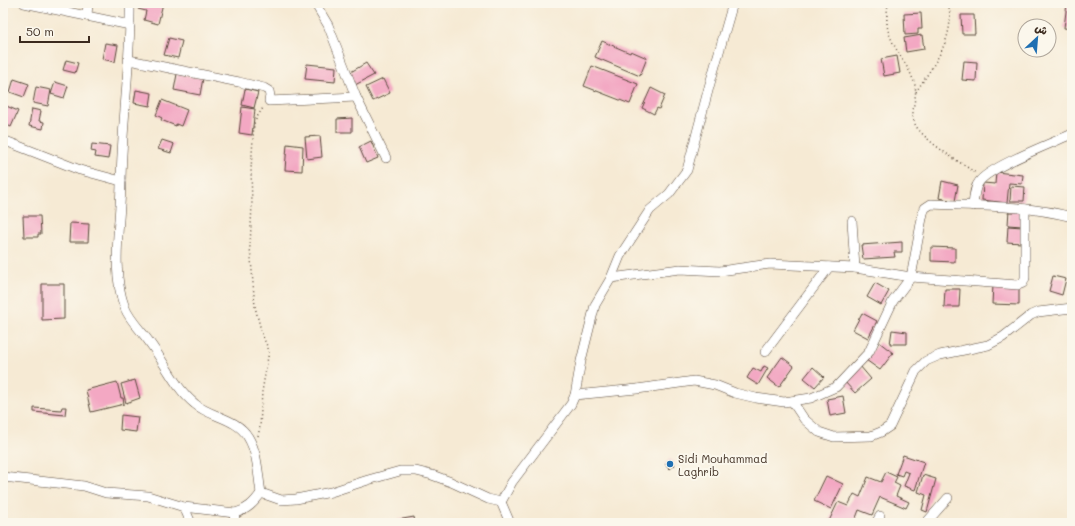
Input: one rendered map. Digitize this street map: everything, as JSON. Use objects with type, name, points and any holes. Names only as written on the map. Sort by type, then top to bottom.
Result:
[{"type":"street","points":[[24,3],[46,5],[87,16],[130,25]]},
{"type":"street","points":[[87,16],[88,3]]},
{"type":"street","points":[[3,477],[84,486],[106,493],[155,497],[184,507],[235,513],[251,506],[261,493],[253,447],[248,436],[238,426],[223,418],[210,414],[194,403],[178,386],[150,343],[129,316],[120,294],[117,252],[122,139],[128,82],[130,3]]},
{"type":"street","points":[[315,3],[328,25],[356,97],[386,158]]},
{"type":"street","points":[[506,522],[501,502],[512,482],[563,415],[575,395],[581,361],[595,306],[611,278],[620,256],[650,210],[670,194],[687,170],[708,87],[733,3]]},
{"type":"street","points":[[128,60],[264,88],[269,91],[269,101],[356,97]]},
{"type":"street","points":[[973,206],[976,187],[983,178],[999,167],[1072,134]]},
{"type":"street","points":[[3,140],[80,170],[121,182]]},
{"type":"street","points":[[575,395],[637,389],[694,381],[715,385],[735,393],[778,402],[811,398],[836,387],[869,352],[893,301],[911,277],[922,213],[925,208],[932,204],[1046,210],[1072,217]]},
{"type":"street","points":[[611,278],[680,269],[720,271],[770,264],[855,268],[911,277],[1018,285],[1023,283],[1025,278],[1025,209]]},
{"type":"street","points":[[852,221],[855,268]]},
{"type":"street","points":[[765,352],[829,267]]},
{"type":"street","points":[[792,401],[804,419],[819,432],[834,437],[871,436],[890,426],[916,371],[926,361],[940,354],[988,345],[1003,337],[1024,318],[1038,312],[1072,308]]},
{"type":"street","points":[[261,493],[281,500],[296,499],[331,492],[400,471],[432,475],[488,499],[501,502]]},
{"type":"street","points":[[926,523],[948,498]]},
{"type":"street","points":[[184,507],[191,523]]},
{"type":"street","points":[[234,523],[235,513]]},
{"type":"path","points":[[888,3],[888,30],[914,81],[916,92]]},
{"type":"path","points":[[948,3],[950,14],[949,33],[938,58],[916,92],[912,107],[913,118],[918,128],[931,142],[983,178]]},
{"type":"path","points":[[253,447],[260,427],[262,392],[269,351],[262,334],[255,307],[250,247],[252,204],[251,169],[254,124],[260,112],[269,101]]},
{"type":"building","points":[[139,3],[163,3],[158,24],[144,20],[146,11],[138,9]]},
{"type":"building","points":[[1067,3],[1072,3],[1072,29],[1064,28]]},
{"type":"building","points":[[921,13],[922,29],[918,29],[918,34],[905,35],[904,14]]},
{"type":"building","points":[[961,15],[974,15],[975,34],[962,34]]},
{"type":"building","points":[[922,35],[924,49],[906,52],[904,38]]},
{"type":"building","points":[[169,38],[182,41],[178,58],[164,55]]},
{"type":"building","points":[[602,41],[630,53],[631,51],[647,58],[640,76],[595,57]]},
{"type":"building","points":[[105,43],[118,45],[115,62],[102,59]]},
{"type":"building","points":[[897,56],[900,73],[884,76],[881,59]]},
{"type":"building","points":[[66,60],[78,63],[75,73],[63,70]]},
{"type":"building","points":[[964,61],[977,62],[976,81],[962,80]]},
{"type":"building","points":[[366,63],[374,75],[355,85],[349,73]]},
{"type":"building","points":[[307,64],[336,67],[335,82],[305,79]]},
{"type":"building","points":[[592,66],[638,84],[630,104],[584,86]]},
{"type":"building","points":[[177,74],[203,78],[200,95],[174,90]]},
{"type":"building","points":[[14,79],[29,84],[24,97],[10,92]]},
{"type":"building","points":[[383,79],[390,93],[373,101],[366,87]]},
{"type":"building","points":[[55,82],[68,86],[64,98],[51,94]]},
{"type":"building","points":[[36,87],[51,90],[48,106],[33,103]]},
{"type":"building","points":[[651,88],[665,95],[659,109],[657,108],[654,114],[642,108]]},
{"type":"building","points":[[245,89],[258,92],[254,108],[242,105]]},
{"type":"building","points":[[136,90],[152,93],[150,106],[134,103]]},
{"type":"building","points":[[162,100],[187,110],[181,126],[176,124],[176,126],[161,120],[162,118],[156,115]]},
{"type":"building","points":[[4,105],[18,111],[11,127],[3,123]]},
{"type":"building","points":[[242,107],[255,109],[252,135],[239,133]]},
{"type":"building","points":[[32,109],[41,111],[39,121],[44,122],[43,129],[29,126]]},
{"type":"building","points":[[352,118],[352,132],[337,132],[337,119]]},
{"type":"building","points":[[320,136],[322,157],[307,159],[305,137]]},
{"type":"building","points":[[162,140],[174,144],[171,153],[158,149]]},
{"type":"building","points":[[371,141],[378,158],[366,163],[359,147]]},
{"type":"building","points":[[92,144],[110,146],[108,159],[95,157],[96,152],[91,151]]},
{"type":"building","points":[[287,144],[303,146],[302,171],[285,170]]},
{"type":"building","points":[[996,172],[1023,175],[1022,184],[1009,183],[1007,203],[982,200],[983,183],[995,184]]},
{"type":"building","points":[[942,181],[958,185],[955,201],[939,198]]},
{"type":"building","points":[[1011,186],[1025,187],[1024,201],[1010,201]]},
{"type":"building","points":[[1009,209],[1023,210],[1022,226],[1008,225]]},
{"type":"building","points":[[23,216],[40,216],[41,234],[38,234],[38,237],[24,237]]},
{"type":"building","points":[[70,223],[89,224],[88,242],[69,242]]},
{"type":"building","points":[[1008,226],[1022,227],[1021,243],[1007,242]]},
{"type":"building","points":[[902,242],[902,252],[894,252],[895,257],[863,259],[861,245]]},
{"type":"building","points":[[931,247],[955,248],[955,262],[931,261]]},
{"type":"building","points":[[1053,276],[1066,279],[1062,295],[1049,291]]},
{"type":"building","points":[[875,283],[889,291],[881,305],[867,297]]},
{"type":"building","points":[[42,284],[64,284],[64,319],[42,320]]},
{"type":"building","points":[[993,285],[1019,286],[1019,305],[992,304]]},
{"type":"building","points":[[945,289],[960,289],[959,307],[944,307]]},
{"type":"building","points":[[862,313],[877,321],[868,338],[853,330]]},
{"type":"building","points":[[892,330],[907,332],[907,344],[890,344]]},
{"type":"building","points":[[879,342],[893,353],[880,370],[866,360]]},
{"type":"building","points":[[782,357],[794,366],[779,387],[767,378]]},
{"type":"building","points":[[764,366],[768,368],[758,385],[747,378],[753,368],[761,372]]},
{"type":"building","points":[[860,366],[871,379],[855,393],[844,381]]},
{"type":"building","points":[[813,367],[824,377],[815,387],[804,378]]},
{"type":"building","points":[[135,380],[140,398],[126,403],[121,384]]},
{"type":"building","points":[[117,382],[124,404],[91,412],[86,390]]},
{"type":"building","points":[[843,396],[846,413],[830,416],[827,399]]},
{"type":"building","points":[[62,407],[66,407],[65,415],[34,412],[34,408],[61,410]]},
{"type":"building","points":[[121,415],[138,417],[136,432],[120,430]]},
{"type":"building","points":[[903,455],[924,462],[915,490],[904,486],[909,473],[904,471],[902,476],[896,474]]},
{"type":"building","name":"Sidi Mouhammad Laghrib","points":[[670,459],[675,465],[670,469],[665,464]]},
{"type":"building","points":[[886,472],[897,477],[894,483],[900,486],[896,496],[909,502],[906,508],[880,497],[872,515],[859,510],[854,523],[834,523],[829,521],[838,502],[848,506],[854,494],[860,497],[868,477],[881,482]]},
{"type":"building","points":[[923,475],[936,479],[927,512],[922,510],[926,495],[918,492]]},
{"type":"building","points":[[826,476],[843,484],[831,509],[814,501]]},
{"type":"building","points":[[414,517],[415,523],[398,523],[397,520]]},
{"type":"place","name":"Sidi Mouhammad Laghrib","points":[[670,464]]}]
